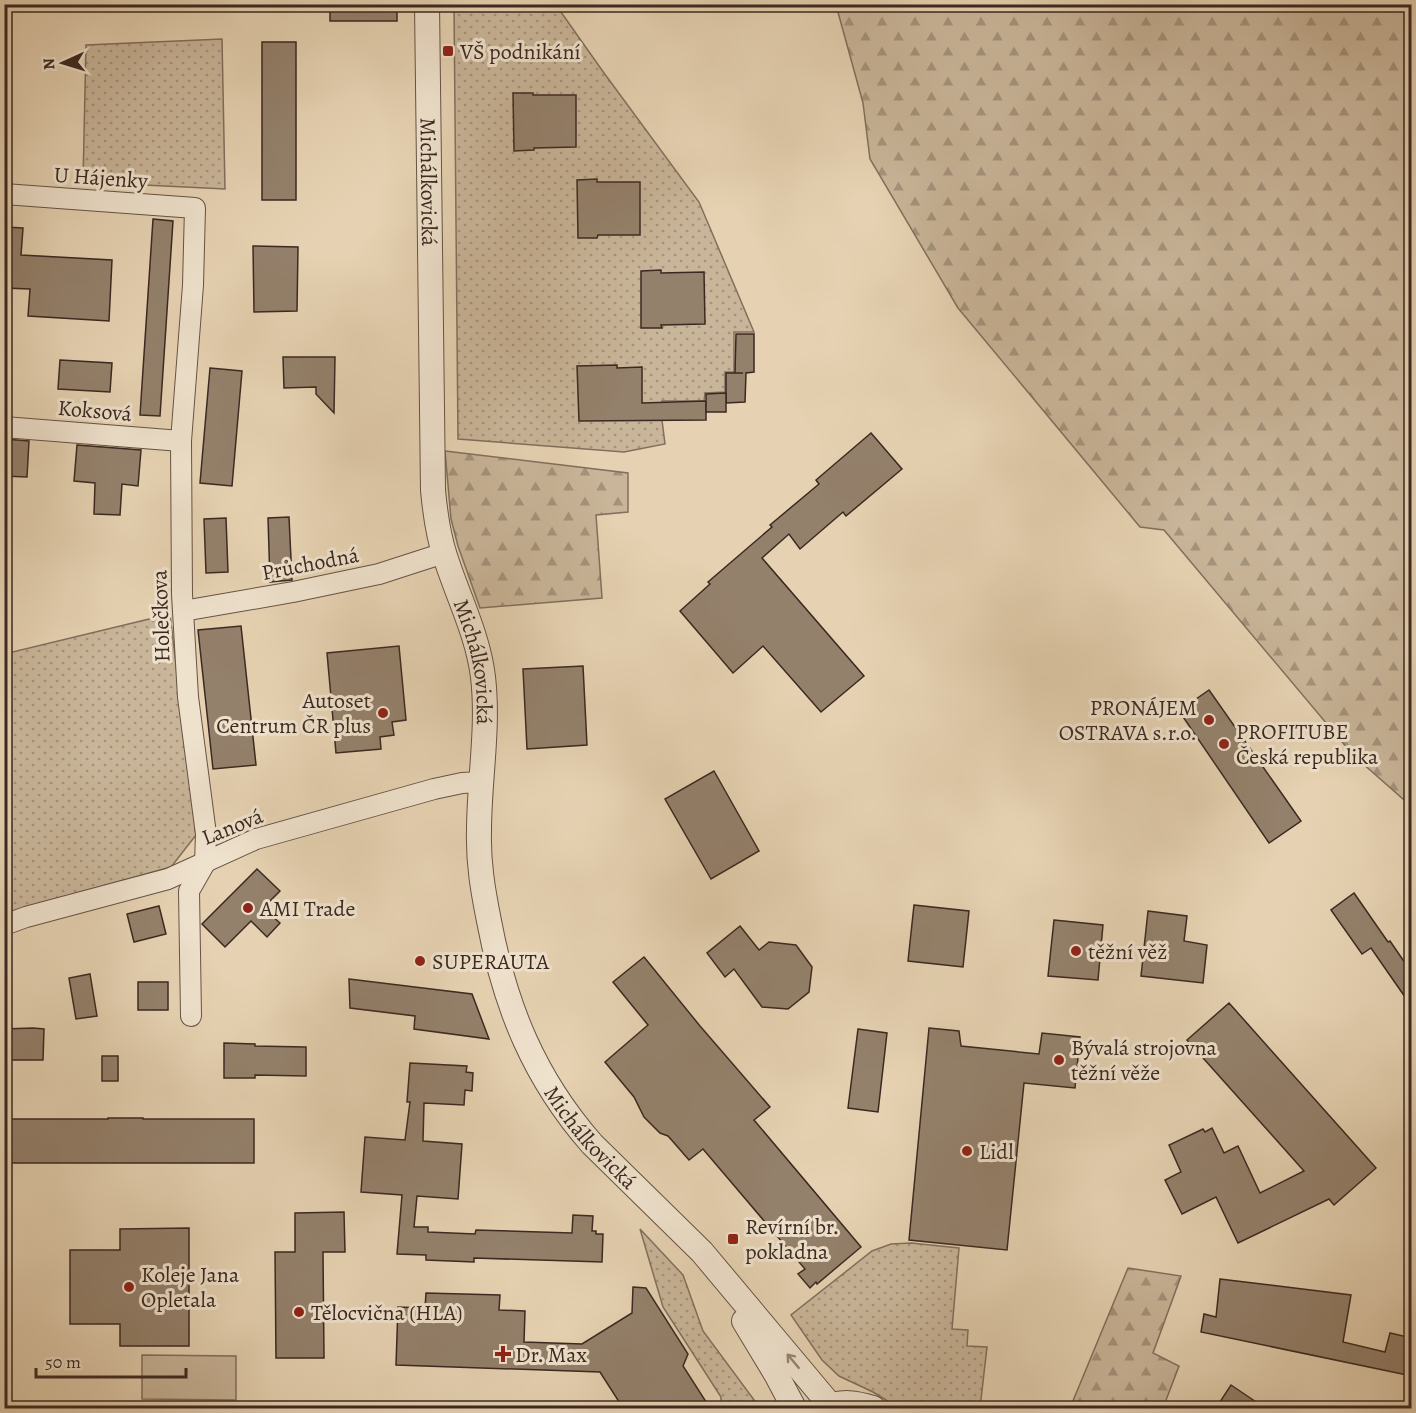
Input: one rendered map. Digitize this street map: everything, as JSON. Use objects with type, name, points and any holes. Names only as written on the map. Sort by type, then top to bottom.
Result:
[{"type":"street","name":"Michálkovická","points":[[427,4],[433,490],[437,524],[444,553],[473,633],[483,677],[484,721],[479,851],[482,885],[502,980],[524,1039],[566,1113],[592,1144],[702,1252],[828,1407]]},
{"type":"street","name":"U Hájenky","points":[[4,194],[195,208]]},
{"type":"street","name":"Holečkova","points":[[191,1016],[189,891],[205,863],[206,834],[188,697],[183,611],[181,441],[193,285],[195,208]]},
{"type":"street","name":"Koksová","points":[[4,427],[181,441]]},
{"type":"street","name":"Průchodná","points":[[183,611],[371,576],[444,553]]},
{"type":"street","name":"Lanová","points":[[4,925],[26,916],[168,879],[256,839],[434,789],[481,782]]},
{"type":"street","name":"Michálkovická","points":[[702,1252],[771,1365],[794,1408]]},
{"type":"street","points":[[828,1407],[845,1403],[873,1408]]},
{"type":"green space","points":[[454,5],[556,5],[699,202],[754,332],[734,332],[734,372],[725,372],[725,392],[705,393],[704,401],[662,401],[665,444],[624,452],[458,439]]},
{"type":"green space","points":[[836,5],[1411,5],[1411,806],[1353,755],[1164,530],[1140,527],[958,308],[870,159],[863,103]]},
{"type":"green space","points":[[222,39],[225,189],[83,182],[86,45]]},
{"type":"green space","points":[[445,451],[628,473],[628,512],[596,515],[602,598],[480,608],[451,519]]},
{"type":"green space","points":[[170,614],[196,835],[171,867],[5,913],[4,654]]},
{"type":"green space","points":[[640,1229],[683,1275],[703,1331],[760,1408],[721,1408],[721,1397],[663,1307]]},
{"type":"green space","points":[[911,1243],[959,1248],[952,1329],[968,1330],[967,1346],[987,1347],[980,1408],[899,1408],[873,1392],[839,1376],[822,1360],[791,1315],[872,1251],[891,1244]]},
{"type":"green space","points":[[1128,1268],[1181,1276],[1153,1353],[1179,1366],[1163,1408],[1070,1408]]},
{"type":"green space","points":[[142,1355],[236,1356],[236,1400],[142,1399]]},
{"type":"building","points":[[330,4],[397,4],[397,21],[330,21]]},
{"type":"building","points":[[262,42],[296,42],[296,200],[262,200]]},
{"type":"building","points":[[513,93],[576,95],[576,147],[514,151]]},
{"type":"building","points":[[597,179],[597,182],[640,182],[640,235],[598,235],[597,238],[578,238],[577,180]]},
{"type":"building","points":[[153,219],[173,221],[160,416],[140,415]]},
{"type":"building","points":[[4,227],[23,228],[21,255],[112,260],[109,321],[28,316],[30,289],[4,288]]},
{"type":"building","points":[[253,246],[298,247],[297,311],[254,312]]},
{"type":"building","points":[[661,270],[661,273],[704,272],[705,324],[641,328],[641,271]]},
{"type":"building","points":[[736,334],[754,334],[754,372],[746,373],[745,402],[726,403],[726,373],[735,373]]},
{"type":"building","points":[[283,357],[335,357],[334,413],[316,394],[316,387],[284,388]]},
{"type":"building","points":[[60,360],[112,363],[110,392],[58,389]]},
{"type":"building","points":[[617,365],[617,368],[642,367],[642,403],[706,401],[706,420],[579,421],[577,366]]},
{"type":"building","points":[[210,368],[242,371],[232,486],[200,483]]},
{"type":"building","points":[[726,393],[726,412],[706,412],[706,394]]},
{"type":"building","points":[[871,433],[902,469],[846,516],[843,512],[800,549],[789,534],[762,558],[864,676],[821,712],[763,646],[733,673],[680,611],[710,584],[708,582],[772,527],[770,525],[819,484],[816,480]]},
{"type":"building","points":[[4,439],[29,441],[27,477],[4,476]]},
{"type":"building","points":[[77,445],[141,450],[138,486],[122,484],[120,515],[94,514],[95,483],[74,481]]},
{"type":"building","points":[[289,517],[292,580],[270,582],[268,518]]},
{"type":"building","points":[[226,518],[228,572],[206,573],[204,519]]},
{"type":"building","points":[[241,626],[256,765],[213,769],[198,630]]},
{"type":"building","points":[[399,646],[406,720],[392,722],[394,735],[380,737],[381,749],[336,753],[327,653]]},
{"type":"building","points":[[583,666],[587,745],[527,749],[523,669]]},
{"type":"building","name":"PROFITUBE Česká republika","points":[[1209,690],[1301,821],[1269,843],[1179,711]]},
{"type":"building","points":[[714,771],[759,851],[711,879],[665,799]]},
{"type":"building","points":[[257,869],[280,891],[263,908],[280,923],[267,937],[251,921],[225,947],[202,924]]},
{"type":"building","points":[[1354,893],[1412,973],[1412,1007],[1371,948],[1362,954],[1331,910]]},
{"type":"building","points":[[914,905],[969,911],[963,967],[908,961]]},
{"type":"building","points":[[159,906],[166,934],[134,942],[127,914]]},
{"type":"building","points":[[1148,911],[1187,916],[1184,941],[1207,945],[1203,983],[1141,976]]},
{"type":"building","name":"těžní věž","points":[[1054,920],[1103,925],[1098,980],[1048,976]]},
{"type":"building","points":[[740,926],[759,950],[769,942],[796,945],[812,967],[809,992],[788,1009],[762,1007],[734,969],[725,977],[707,953]]},
{"type":"building","points":[[644,957],[770,1107],[754,1120],[861,1247],[810,1288],[798,1274],[805,1269],[703,1149],[689,1160],[668,1136],[660,1133],[644,1117],[634,1097],[605,1062],[648,1025],[613,982]]},
{"type":"building","points":[[90,974],[97,1016],[76,1019],[69,978]]},
{"type":"building","points":[[349,979],[472,994],[489,1039],[414,1029],[415,1016],[350,1008]]},
{"type":"building","points":[[138,982],[168,982],[168,1010],[138,1010]]},
{"type":"building","points":[[1229,1003],[1376,1168],[1334,1205],[1329,1199],[1238,1243],[1216,1197],[1182,1214],[1165,1180],[1181,1172],[1169,1145],[1203,1129],[1205,1132],[1212,1128],[1224,1153],[1238,1146],[1260,1193],[1304,1171],[1187,1040]]},
{"type":"building","name":"Lidl","points":[[929,1028],[959,1031],[961,1046],[1039,1054],[1042,1033],[1080,1037],[1075,1088],[1024,1083],[1007,1250],[909,1240]]},
{"type":"building","points":[[4,1029],[44,1029],[43,1060],[4,1060]]},
{"type":"building","points":[[858,1029],[887,1033],[878,1112],[848,1108]]},
{"type":"building","points":[[224,1043],[306,1047],[306,1076],[255,1075],[255,1078],[224,1078]]},
{"type":"building","points":[[102,1056],[118,1056],[118,1081],[102,1081]]},
{"type":"building","points":[[410,1063],[467,1066],[466,1072],[473,1073],[472,1091],[465,1090],[464,1105],[424,1103],[423,1141],[462,1144],[458,1199],[417,1196],[414,1227],[428,1227],[428,1232],[475,1234],[476,1230],[572,1233],[573,1215],[593,1216],[592,1231],[596,1231],[596,1234],[603,1234],[602,1262],[474,1258],[474,1262],[426,1260],[426,1255],[397,1254],[402,1195],[361,1192],[365,1137],[405,1140],[410,1102],[407,1102]]},
{"type":"building","points":[[4,1119],[254,1119],[254,1163],[4,1163]]},
{"type":"building","name":"Tělocvična (HLA)","points":[[344,1212],[345,1252],[323,1252],[324,1358],[276,1358],[275,1252],[295,1252],[295,1213]]},
{"type":"building","points":[[189,1228],[189,1346],[120,1346],[120,1324],[70,1324],[70,1250],[120,1250],[120,1229]]},
{"type":"building","points":[[1220,1279],[1351,1295],[1343,1342],[1385,1352],[1390,1333],[1412,1338],[1412,1376],[1201,1332],[1204,1314],[1216,1317]]},
{"type":"building","points":[[633,1287],[646,1288],[688,1354],[683,1366],[710,1408],[623,1408],[600,1372],[396,1365],[398,1307],[425,1308],[426,1293],[500,1295],[499,1310],[525,1311],[524,1342],[582,1344],[632,1313]]},
{"type":"building","points":[[1231,1385],[1265,1408],[1216,1408]]},
{"type":"place","name":"VŠ podnikání","points":[[448,51]]},
{"type":"place","name":"Autoset Centrum ČR plus","points":[[383,713]]},
{"type":"place","name":"PRONÁJEM OSTRAVA s.r.o.","points":[[1209,720]]},
{"type":"place","name":"PROFITUBE Česká republika","points":[[1224,744]]},
{"type":"place","name":"AMI Trade","points":[[248,908]]},
{"type":"place","name":"těžní věž","points":[[1076,951]]},
{"type":"place","name":"SUPERAUTA","points":[[420,961]]},
{"type":"place","name":"Bývalá strojovna těžní věže","points":[[1059,1060]]},
{"type":"place","name":"Lidl","points":[[967,1151]]},
{"type":"place","name":"Revírní br. pokladna","points":[[733,1239]]},
{"type":"place","name":"Koleje Jana Opletala","points":[[129,1287]]},
{"type":"place","name":"Tělocvična (HLA)","points":[[299,1312]]},
{"type":"place","name":"Dr. Max","points":[[503,1354]]}]
